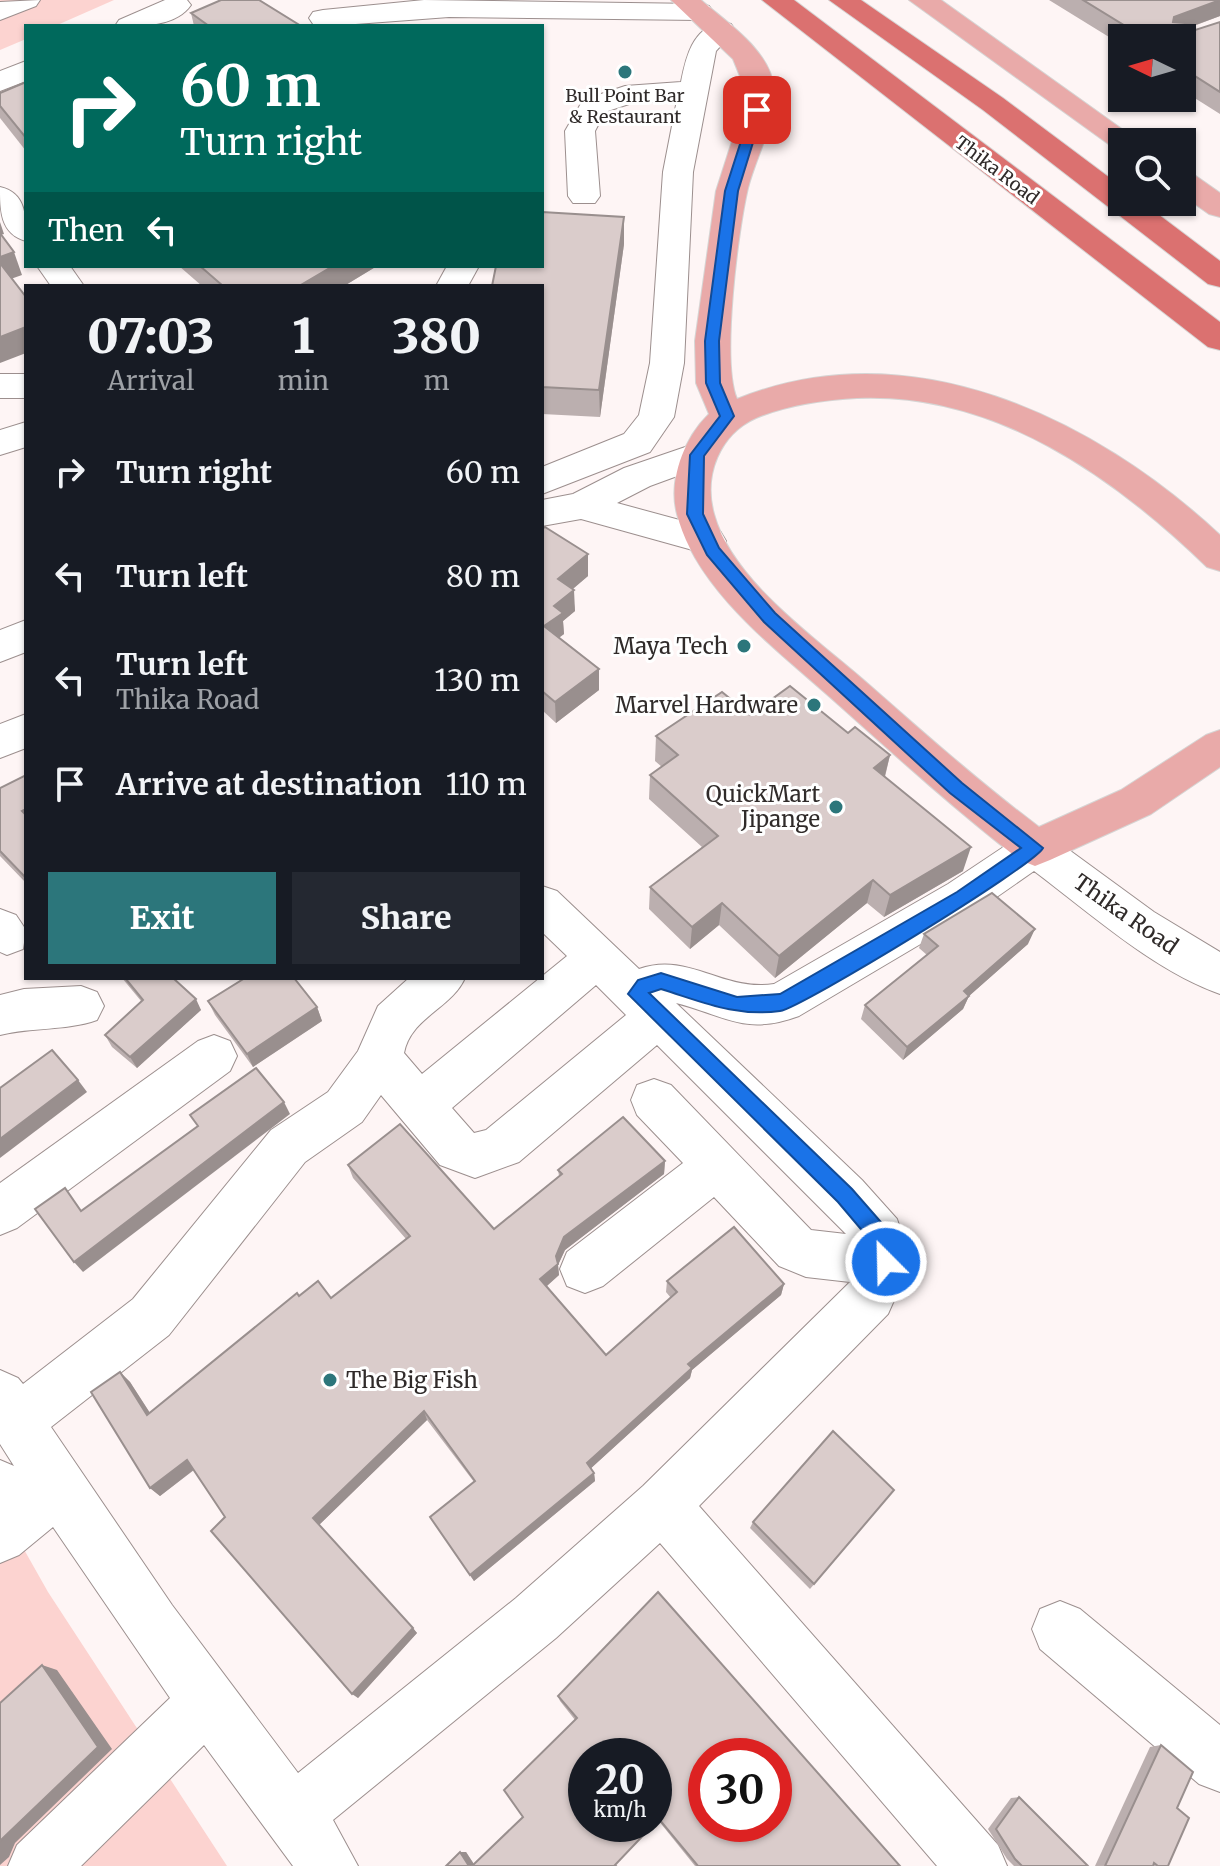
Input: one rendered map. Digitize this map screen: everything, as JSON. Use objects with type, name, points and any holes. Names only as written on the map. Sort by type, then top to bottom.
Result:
[{"type":"highway","name":"Thika Road","points":[[776,0],[1220,339]]},
{"type":"highway","points":[[843,0],[993,104],[1220,277]]},
{"type":"main road","points":[[923,0],[1108,130]]},
{"type":"main road","points":[[702,14],[746,55],[759,86],[757,110],[732,191],[712,341],[713,383],[727,416]]},
{"type":"main road","points":[[1196,191],[1220,207]]},
{"type":"main road","points":[[1212,542],[1163,505],[1062,440],[1009,413],[959,395],[909,386],[790,395],[727,416],[697,455],[695,514],[707,541],[751,600],[805,653],[956,788],[1035,848],[1136,802],[1220,746]]},
{"type":"street","points":[[0,12],[26,0]]},
{"type":"street","points":[[319,15],[444,4],[584,6],[702,14],[702,49],[675,200],[667,363],[656,417],[637,443],[627,449],[544,480]]},
{"type":"street","points":[[134,24],[177,5]]},
{"type":"street","points":[[0,82],[24,71]]},
{"type":"street","points":[[584,196],[580,131],[593,106],[625,95],[695,90]]},
{"type":"street","points":[[0,386],[24,386]]},
{"type":"street","points":[[0,443],[24,435]]},
{"type":"street","points":[[544,513],[581,506],[637,477],[697,455]]},
{"type":"street","points":[[581,506],[707,541]]},
{"type":"street","points":[[0,647],[24,636]]},
{"type":"street","points":[[0,742],[24,731]]},
{"type":"street","points":[[648,1004],[644,986],[661,981],[737,1005],[783,1002],[963,897],[1035,848]]},
{"type":"street","name":"Thika Road","points":[[1035,848],[1138,925],[1220,975]]},
{"type":"street","points":[[295,1813],[536,1618],[662,1505],[752,1411],[870,1297],[886,1262],[880,1236],[845,1196],[544,906]]},
{"type":"street","points":[[420,1105],[598,957]]},
{"type":"street","points":[[328,1866],[295,1813],[207,1702],[24,1507],[8,1408],[112,1350],[151,1317],[288,1146],[345,1107],[380,1059],[383,1034],[396,1016],[441,980]]},
{"type":"street","points":[[380,1059],[457,1149],[475,1156],[502,1146],[648,1004]]},
{"type":"street","points":[[0,1015],[24,1009],[81,1006]]},
{"type":"street","points":[[0,1212],[214,1056]]},
{"type":"street","points":[[654,1100],[796,1249],[806,1253],[886,1262]]},
{"type":"street","points":[[585,1269],[717,1166]]},
{"type":"street","points":[[662,1505],[977,1866]]},
{"type":"street","points":[[1060,1629],[1220,1763]]},
{"type":"street","points":[[38,1866],[207,1702]]},
{"type":"shaded area","points":[[0,0],[114,0],[60,24],[24,24],[24,40],[0,50]]},
{"type":"shaded area","points":[[0,1507],[48,1592],[227,1866],[0,1866]]},
{"type":"building","points":[[221,0],[259,0],[298,24],[206,24],[191,13]]},
{"type":"building","points":[[1083,0],[1220,0],[1174,17],[1173,22],[1185,24],[1122,24]]},
{"type":"building","points":[[1220,22],[1220,92],[1196,77],[1196,30]]},
{"type":"building","points":[[24,83],[24,136],[0,106],[0,93]]},
{"type":"building","points":[[544,212],[624,217],[599,390],[544,387],[544,284],[492,284],[496,268],[544,268]]},
{"type":"building","points":[[0,233],[14,252],[0,257]]},
{"type":"building","points":[[0,263],[24,294],[24,328],[0,337]]},
{"type":"building","points":[[202,268],[330,268],[302,284],[221,284]]},
{"type":"building","points":[[544,528],[588,554],[558,579],[574,590],[554,606],[563,613],[544,626]]},
{"type":"building","points":[[544,626],[599,669],[555,702],[544,693]]},
{"type":"building","points":[[790,686],[848,733],[855,727],[890,755],[874,768],[971,847],[890,895],[873,880],[779,956],[722,903],[692,927],[650,887],[718,836],[650,775],[678,755],[656,736],[722,692],[750,715]]},
{"type":"building","points":[[24,776],[24,876],[0,851],[0,788]]},
{"type":"building","points":[[992,893],[1035,929],[964,991],[969,996],[907,1047],[865,1005],[938,946],[924,934]]},
{"type":"building","points":[[127,980],[175,980],[196,999],[130,1057],[105,1035],[143,1000]]},
{"type":"building","points":[[242,980],[296,980],[317,1007],[247,1054],[208,1001]]},
{"type":"building","points":[[52,1050],[78,1080],[0,1139],[0,1088]]},
{"type":"building","points":[[256,1068],[284,1102],[74,1262],[35,1209],[65,1188],[81,1211],[198,1126],[190,1115]]},
{"type":"building","points":[[623,1117],[665,1161],[564,1237],[556,1256],[558,1264],[540,1279],[606,1355],[677,1292],[667,1281],[734,1227],[784,1284],[688,1364],[692,1368],[587,1463],[594,1473],[470,1575],[430,1517],[475,1481],[424,1411],[313,1518],[413,1628],[352,1694],[211,1531],[225,1517],[187,1460],[150,1488],[91,1392],[120,1372],[147,1415],[297,1293],[299,1296],[318,1281],[331,1298],[410,1236],[348,1165],[400,1124],[494,1229],[562,1174],[558,1170]]},
{"type":"building","points":[[833,1431],[894,1490],[814,1584],[753,1522]]},
{"type":"building","points":[[658,1592],[787,1738],[688,1738],[688,1842],[792,1842],[792,1744],[900,1866],[698,1866],[672,1835],[672,1738],[568,1738],[568,1842],[637,1842],[616,1866],[472,1866],[523,1817],[504,1790],[577,1718],[558,1696]]},
{"type":"building","points":[[42,1665],[98,1747],[0,1841],[0,1703]]},
{"type":"building","points":[[1161,1745],[1193,1772],[1177,1808],[1189,1818],[1168,1866],[1154,1863],[1153,1866],[1105,1866]]},
{"type":"building","points":[[1019,1797],[1088,1866],[1022,1866],[1015,1859],[996,1829]]},
{"type":"building","points":[[460,1852],[469,1866],[446,1866]]},
{"type":"place","name":"Bull Point Bar & Restaurant","points":[[625,72]]},
{"type":"place","name":"Maya Tech","points":[[744,646]]},
{"type":"place","name":"Marvel Hardware","points":[[814,705]]},
{"type":"place","name":"QuickMart Jipange","points":[[836,807]]},
{"type":"place","name":"The Big Fish","points":[[330,1380]]},
{"type":"route","points":[[757,110],[746,135],[732,191],[712,341],[710,363],[713,383],[727,416],[697,455],[695,514],[712,551],[751,600],[805,653],[956,788],[1035,848],[963,897],[783,1002],[763,1006],[737,1005],[671,981],[655,981],[637,994],[766,1115],[845,1196],[880,1236],[886,1262]]}]
